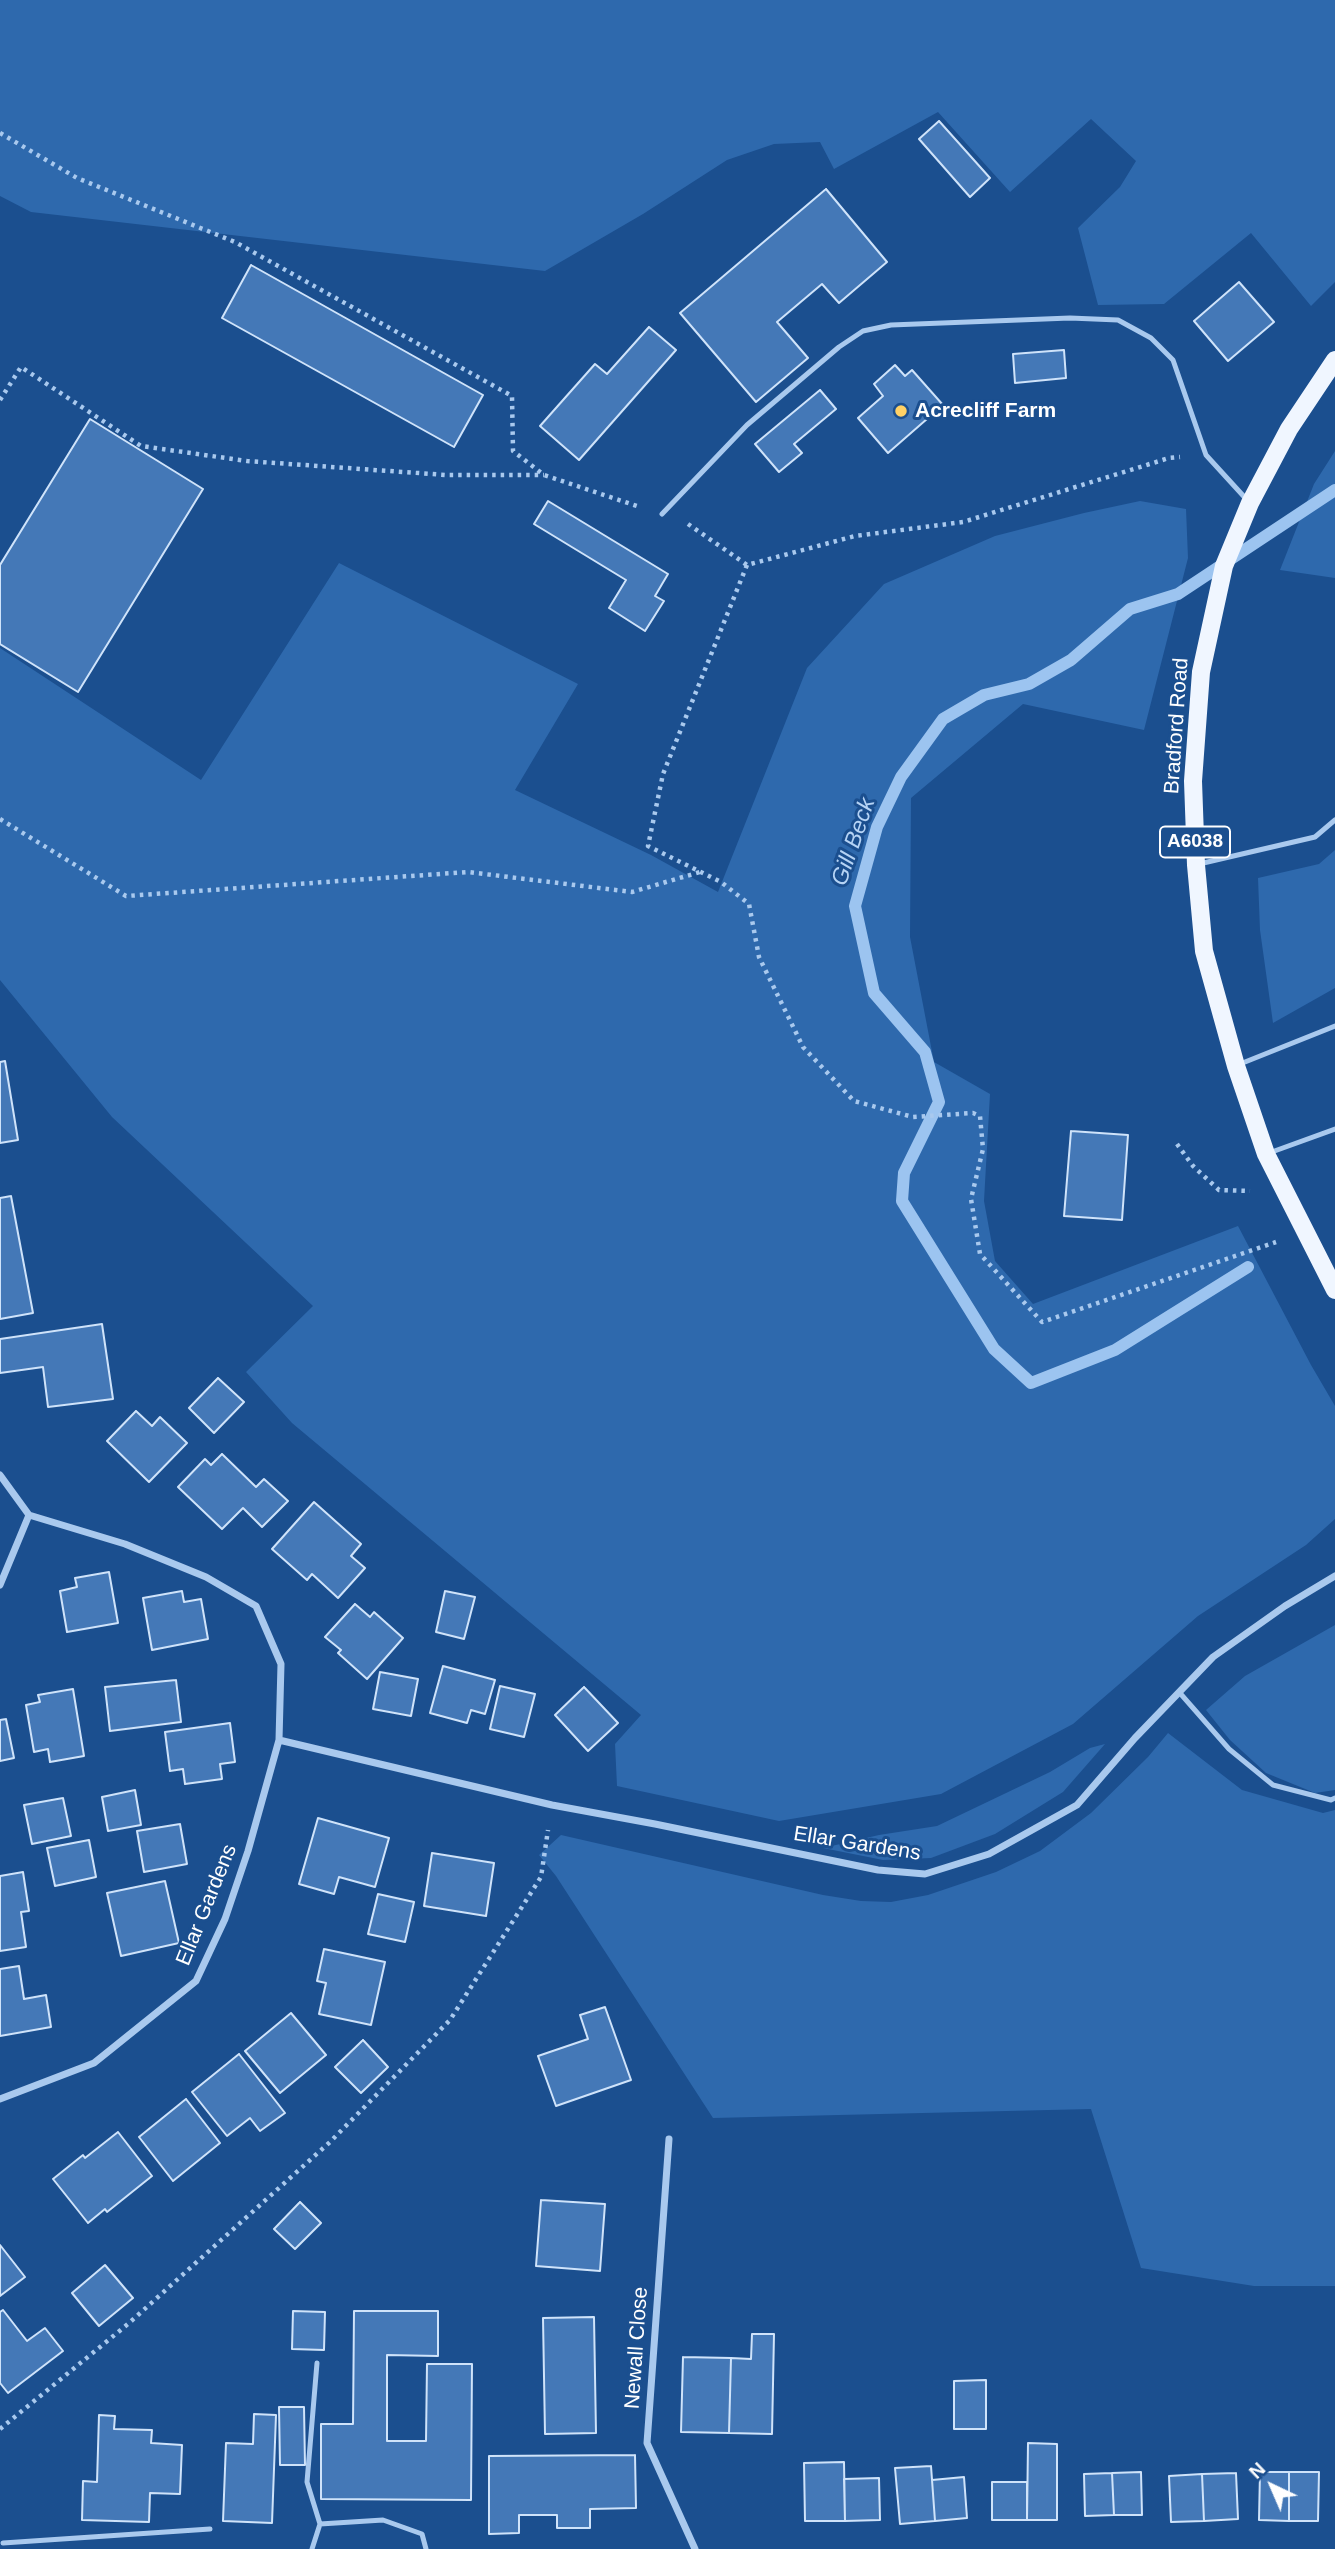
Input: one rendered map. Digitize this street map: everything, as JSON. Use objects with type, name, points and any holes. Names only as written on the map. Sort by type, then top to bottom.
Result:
[{"type":"main road","name":"Bradford Road","points":[[1305,1233],[1266,1154],[1236,1066],[1204,951],[1196,865],[1193,781],[1201,672],[1224,566],[1250,503],[1289,429],[1335,360]]},
{"type":"main road","name":"A6038","points":[[1305,1233],[1335,1290]]},
{"type":"street","points":[[0,1475],[29,1515],[0,1585]]},
{"type":"street","name":"Ellar Gardens","points":[[0,2099],[94,2063],[196,1981],[225,1919],[248,1851],[279,1740],[281,1664],[256,1606],[206,1577],[125,1544],[29,1515]]},
{"type":"street","name":"Ellar Gardens","points":[[279,1740],[552,1805],[878,1870],[925,1874],[989,1854],[1077,1805],[1135,1738],[1213,1657],[1285,1606],[1335,1576]]},
{"type":"street","name":"Newall Close","points":[[669,2139],[648,2443],[695,2549]]},
{"type":"lane","points":[[662,514],[747,425],[839,347],[863,331],[891,325],[1070,318],[1118,320],[1151,338],[1173,360],[1206,455],[1250,503]]},
{"type":"lane","points":[[1196,865],[1315,836],[1335,820]]},
{"type":"lane","points":[[1236,1066],[1335,1026]]},
{"type":"lane","points":[[1266,1154],[1335,1129]]},
{"type":"lane","points":[[1179,1692],[1229,1749],[1273,1785],[1331,1800],[1335,1798]]},
{"type":"lane","points":[[312,2549],[320,2524],[307,2482],[317,2363]]},
{"type":"lane","points":[[320,2524],[383,2520],[422,2534],[426,2549]]},
{"type":"lane","points":[[3,2543],[210,2529]]},
{"type":"path","points":[[0,133],[77,178],[221,235],[512,396],[513,451],[544,475]]},
{"type":"path","points":[[0,400],[21,367],[141,446],[247,461],[489,476],[544,475],[688,524],[747,565],[855,536],[963,522],[1169,458],[1206,455]]},
{"type":"path","points":[[747,565],[663,774],[648,846],[721,882],[749,904],[759,957],[803,1047],[854,1101],[913,1116],[973,1113],[979,1116],[983,1149],[971,1199],[980,1254],[1042,1322],[1305,1233]]},
{"type":"path","points":[[0,820],[126,896],[468,872],[632,892],[700,872]]},
{"type":"path","points":[[1177,1144],[1193,1166],[1219,1190],[1285,1192]]},
{"type":"path","points":[[0,2429],[128,2323],[330,2143],[450,2020],[541,1877],[552,1805]]},
{"type":"shaded area","points":[[0,0],[1335,0],[1335,282],[1311,306],[1251,233],[1164,304],[1098,305],[1078,228],[1120,187],[1136,161],[1091,119],[1010,192],[938,112],[834,169],[820,142],[774,144],[727,160],[643,214],[545,271],[31,212],[0,196]]},
{"type":"shaded area","points":[[1335,451],[1335,578],[1280,570],[1314,484]]},
{"type":"shaded area","points":[[1140,501],[1186,509],[1188,558],[1144,730],[1023,704],[911,798],[910,937],[934,1062],[990,1094],[984,1201],[995,1261],[1033,1304],[1238,1226],[1335,1406],[1335,1519],[1306,1545],[1198,1616],[1073,1724],[941,1794],[779,1821],[617,1786],[615,1744],[641,1715],[292,1423],[246,1372],[313,1306],[112,1117],[0,980],[0,648],[201,780],[339,563],[578,684],[515,790],[651,855],[718,892],[807,668],[884,584],[995,536]]},
{"type":"shaded area","points":[[1335,850],[1335,988],[1273,1023],[1260,930],[1258,878],[1319,864]]},
{"type":"shaded area","points":[[1335,1625],[1335,1790],[1315,1793],[1266,1773],[1230,1740],[1206,1710],[1245,1676]]},
{"type":"shaded area","points":[[1168,1733],[1242,1790],[1323,1813],[1335,1810],[1335,2286],[1254,2286],[1141,2268],[1091,2109],[713,2118],[556,1876],[539,1855],[561,1835],[823,1895],[891,1902],[928,1895],[996,1872],[1040,1851],[1091,1813],[1148,1757]]},
{"type":"shaded area","points":[[1105,1744],[1063,1792],[995,1834],[931,1858],[883,1860],[823,1848],[879,1835],[937,1826],[1050,1772],[1090,1748]]},
{"type":"building","points":[[939,121],[990,178],[970,197],[919,139]]},
{"type":"building","points":[[826,189],[887,262],[839,303],[822,284],[777,322],[808,358],[756,402],[680,313]]},
{"type":"building","points":[[251,265],[483,395],[454,447],[222,318]]},
{"type":"building","points":[[1239,282],[1274,322],[1228,361],[1194,321]]},
{"type":"building","points":[[649,327],[676,350],[579,460],[540,426],[595,364],[607,374]]},
{"type":"building","points":[[1064,350],[1066,378],[1015,383],[1013,354]]},
{"type":"building","name":"Acrecliff Farm","points":[[895,365],[905,376],[912,370],[943,405],[888,453],[858,418],[883,396],[874,384]]},
{"type":"building","points":[[820,390],[836,409],[794,444],[802,453],[779,472],[755,444]]},
{"type":"building","points":[[90,419],[203,489],[78,692],[0,644],[0,565]]},
{"type":"building","points":[[548,501],[668,574],[655,596],[664,601],[645,631],[609,608],[626,580],[534,524]]},
{"type":"building","points":[[5,1061],[18,1140],[0,1143],[0,1062]]},
{"type":"building","points":[[1071,1131],[1128,1135],[1122,1220],[1064,1216]]},
{"type":"building","points":[[11,1196],[33,1313],[0,1319],[0,1198]]},
{"type":"building","points":[[102,1324],[113,1399],[48,1407],[43,1367],[0,1373],[0,1339]]},
{"type":"building","points":[[218,1378],[244,1402],[214,1433],[189,1408]]},
{"type":"building","points":[[136,1411],[152,1426],[160,1417],[187,1443],[149,1482],[107,1441]]},
{"type":"building","points":[[222,1454],[256,1487],[264,1479],[288,1501],[262,1527],[243,1508],[222,1529],[178,1487],[205,1459],[211,1465]]},
{"type":"building","points":[[314,1502],[361,1544],[351,1556],[365,1568],[338,1598],[312,1574],[307,1580],[272,1549]]},
{"type":"building","points":[[109,1572],[118,1623],[67,1632],[60,1591],[77,1587],[75,1578]]},
{"type":"building","points":[[182,1591],[184,1602],[201,1599],[208,1639],[152,1650],[143,1598]]},
{"type":"building","points":[[445,1591],[475,1597],[464,1639],[436,1632]]},
{"type":"building","points":[[355,1604],[370,1617],[374,1612],[403,1638],[367,1679],[338,1653],[341,1650],[325,1637]]},
{"type":"building","points":[[443,1666],[495,1680],[485,1714],[471,1710],[467,1723],[430,1713]]},
{"type":"building","points":[[380,1672],[418,1679],[411,1716],[373,1709]]},
{"type":"building","points":[[176,1680],[181,1722],[110,1731],[105,1687]]},
{"type":"building","points":[[500,1686],[535,1694],[524,1737],[490,1729]]},
{"type":"building","points":[[584,1687],[618,1723],[588,1751],[555,1715]]},
{"type":"building","points":[[73,1689],[84,1756],[50,1762],[48,1749],[34,1752],[26,1705],[40,1702],[38,1695]]},
{"type":"building","points":[[6,1719],[14,1758],[0,1761],[0,1720]]},
{"type":"building","points":[[230,1723],[235,1762],[220,1764],[222,1779],[185,1784],[183,1769],[170,1771],[165,1732]]},
{"type":"building","points":[[135,1790],[141,1825],[108,1831],[102,1797]]},
{"type":"building","points":[[63,1798],[71,1836],[32,1844],[24,1805]]},
{"type":"building","points":[[318,1818],[389,1838],[375,1887],[339,1877],[334,1894],[299,1884]]},
{"type":"building","points":[[180,1824],[187,1864],[144,1872],[137,1831]]},
{"type":"building","points":[[89,1840],[96,1877],[55,1886],[47,1848]]},
{"type":"building","points":[[432,1853],[494,1863],[486,1916],[424,1906]]},
{"type":"building","points":[[23,1872],[29,1911],[21,1912],[26,1947],[0,1951],[0,1876]]},
{"type":"building","points":[[165,1881],[179,1943],[121,1956],[107,1893]]},
{"type":"building","points":[[378,1894],[414,1902],[405,1942],[368,1934]]},
{"type":"building","points":[[324,1949],[385,1962],[371,2025],[319,2014],[326,1983],[317,1981]]},
{"type":"building","points":[[19,1966],[24,1999],[46,1995],[51,2027],[0,2036],[0,1969]]},
{"type":"building","points":[[605,2007],[631,2080],[556,2106],[538,2056],[588,2039],[580,2015]]},
{"type":"building","points":[[291,2013],[326,2055],[280,2093],[245,2051]]},
{"type":"building","points":[[363,2040],[388,2067],[361,2093],[335,2067]]},
{"type":"building","points":[[239,2054],[285,2113],[260,2131],[250,2118],[227,2136],[192,2092]]},
{"type":"building","points":[[186,2099],[220,2143],[173,2181],[139,2137]]},
{"type":"building","points":[[118,2132],[152,2176],[107,2212],[105,2209],[88,2223],[53,2179]]},
{"type":"building","points":[[541,2200],[605,2204],[600,2271],[536,2266]]},
{"type":"building","points":[[300,2202],[321,2223],[295,2249],[274,2229]]},
{"type":"building","points":[[0,2245],[25,2277],[0,2296]]},
{"type":"building","points":[[105,2265],[133,2298],[99,2326],[72,2293]]},
{"type":"building","points":[[3,2310],[27,2341],[45,2328],[63,2351],[8,2393],[0,2383],[0,2312]]},
{"type":"building","points":[[293,2311],[325,2312],[324,2350],[292,2349]]},
{"type":"building","points":[[354,2311],[438,2311],[438,2356],[387,2355],[387,2441],[426,2441],[427,2364],[472,2364],[471,2500],[321,2499],[321,2424],[353,2424]]},
{"type":"building","points":[[594,2317],[596,2433],[545,2434],[543,2318]]},
{"type":"building","points":[[752,2334],[774,2334],[772,2434],[729,2433],[731,2358],[751,2359]]},
{"type":"building","points":[[683,2357],[731,2358],[729,2433],[681,2432]]},
{"type":"building","points":[[986,2380],[986,2429],[954,2429],[954,2381]]},
{"type":"building","points":[[279,2407],[304,2407],[305,2465],[280,2465]]},
{"type":"building","points":[[254,2414],[276,2415],[272,2523],[223,2521],[226,2443],[253,2444]]},
{"type":"building","points":[[99,2415],[115,2416],[114,2429],[152,2430],[151,2443],[182,2445],[180,2494],[150,2493],[149,2522],[82,2520],[83,2481],[97,2482]]},
{"type":"building","points":[[1028,2443],[1057,2444],[1057,2520],[1027,2520]]},
{"type":"building","points":[[635,2455],[636,2508],[590,2509],[590,2528],[557,2528],[557,2515],[519,2515],[519,2533],[489,2534],[489,2456]]},
{"type":"building","points":[[844,2462],[845,2521],[805,2521],[804,2463]]},
{"type":"building","points":[[931,2466],[935,2521],[900,2524],[895,2468]]},
{"type":"building","points":[[1141,2472],[1142,2515],[1114,2515],[1112,2473]]},
{"type":"building","points":[[1260,2472],[1289,2472],[1289,2521],[1259,2520]]},
{"type":"building","points":[[1289,2472],[1319,2472],[1318,2521],[1289,2521]]},
{"type":"building","points":[[1112,2473],[1114,2515],[1085,2516],[1084,2474]]},
{"type":"building","points":[[1236,2473],[1238,2519],[1204,2521],[1202,2474]]},
{"type":"building","points":[[1202,2474],[1204,2521],[1171,2522],[1169,2476]]},
{"type":"building","points":[[964,2477],[967,2518],[935,2521],[932,2480]]},
{"type":"building","points":[[879,2478],[880,2520],[845,2521],[844,2479]]},
{"type":"building","points":[[992,2482],[1027,2482],[1027,2520],[992,2520]]},
{"type":"waterway","name":"Gill Beck","points":[[1248,1267],[1115,1350],[1031,1383],[994,1349],[902,1201],[904,1173],[939,1102],[925,1052],[874,993],[855,906],[877,827],[901,777],[943,719],[984,695],[1029,684],[1071,660],[1130,609],[1178,594],[1335,490]]},
{"type":"place","name":"Acrecliff Farm","points":[[901,411]]}]
